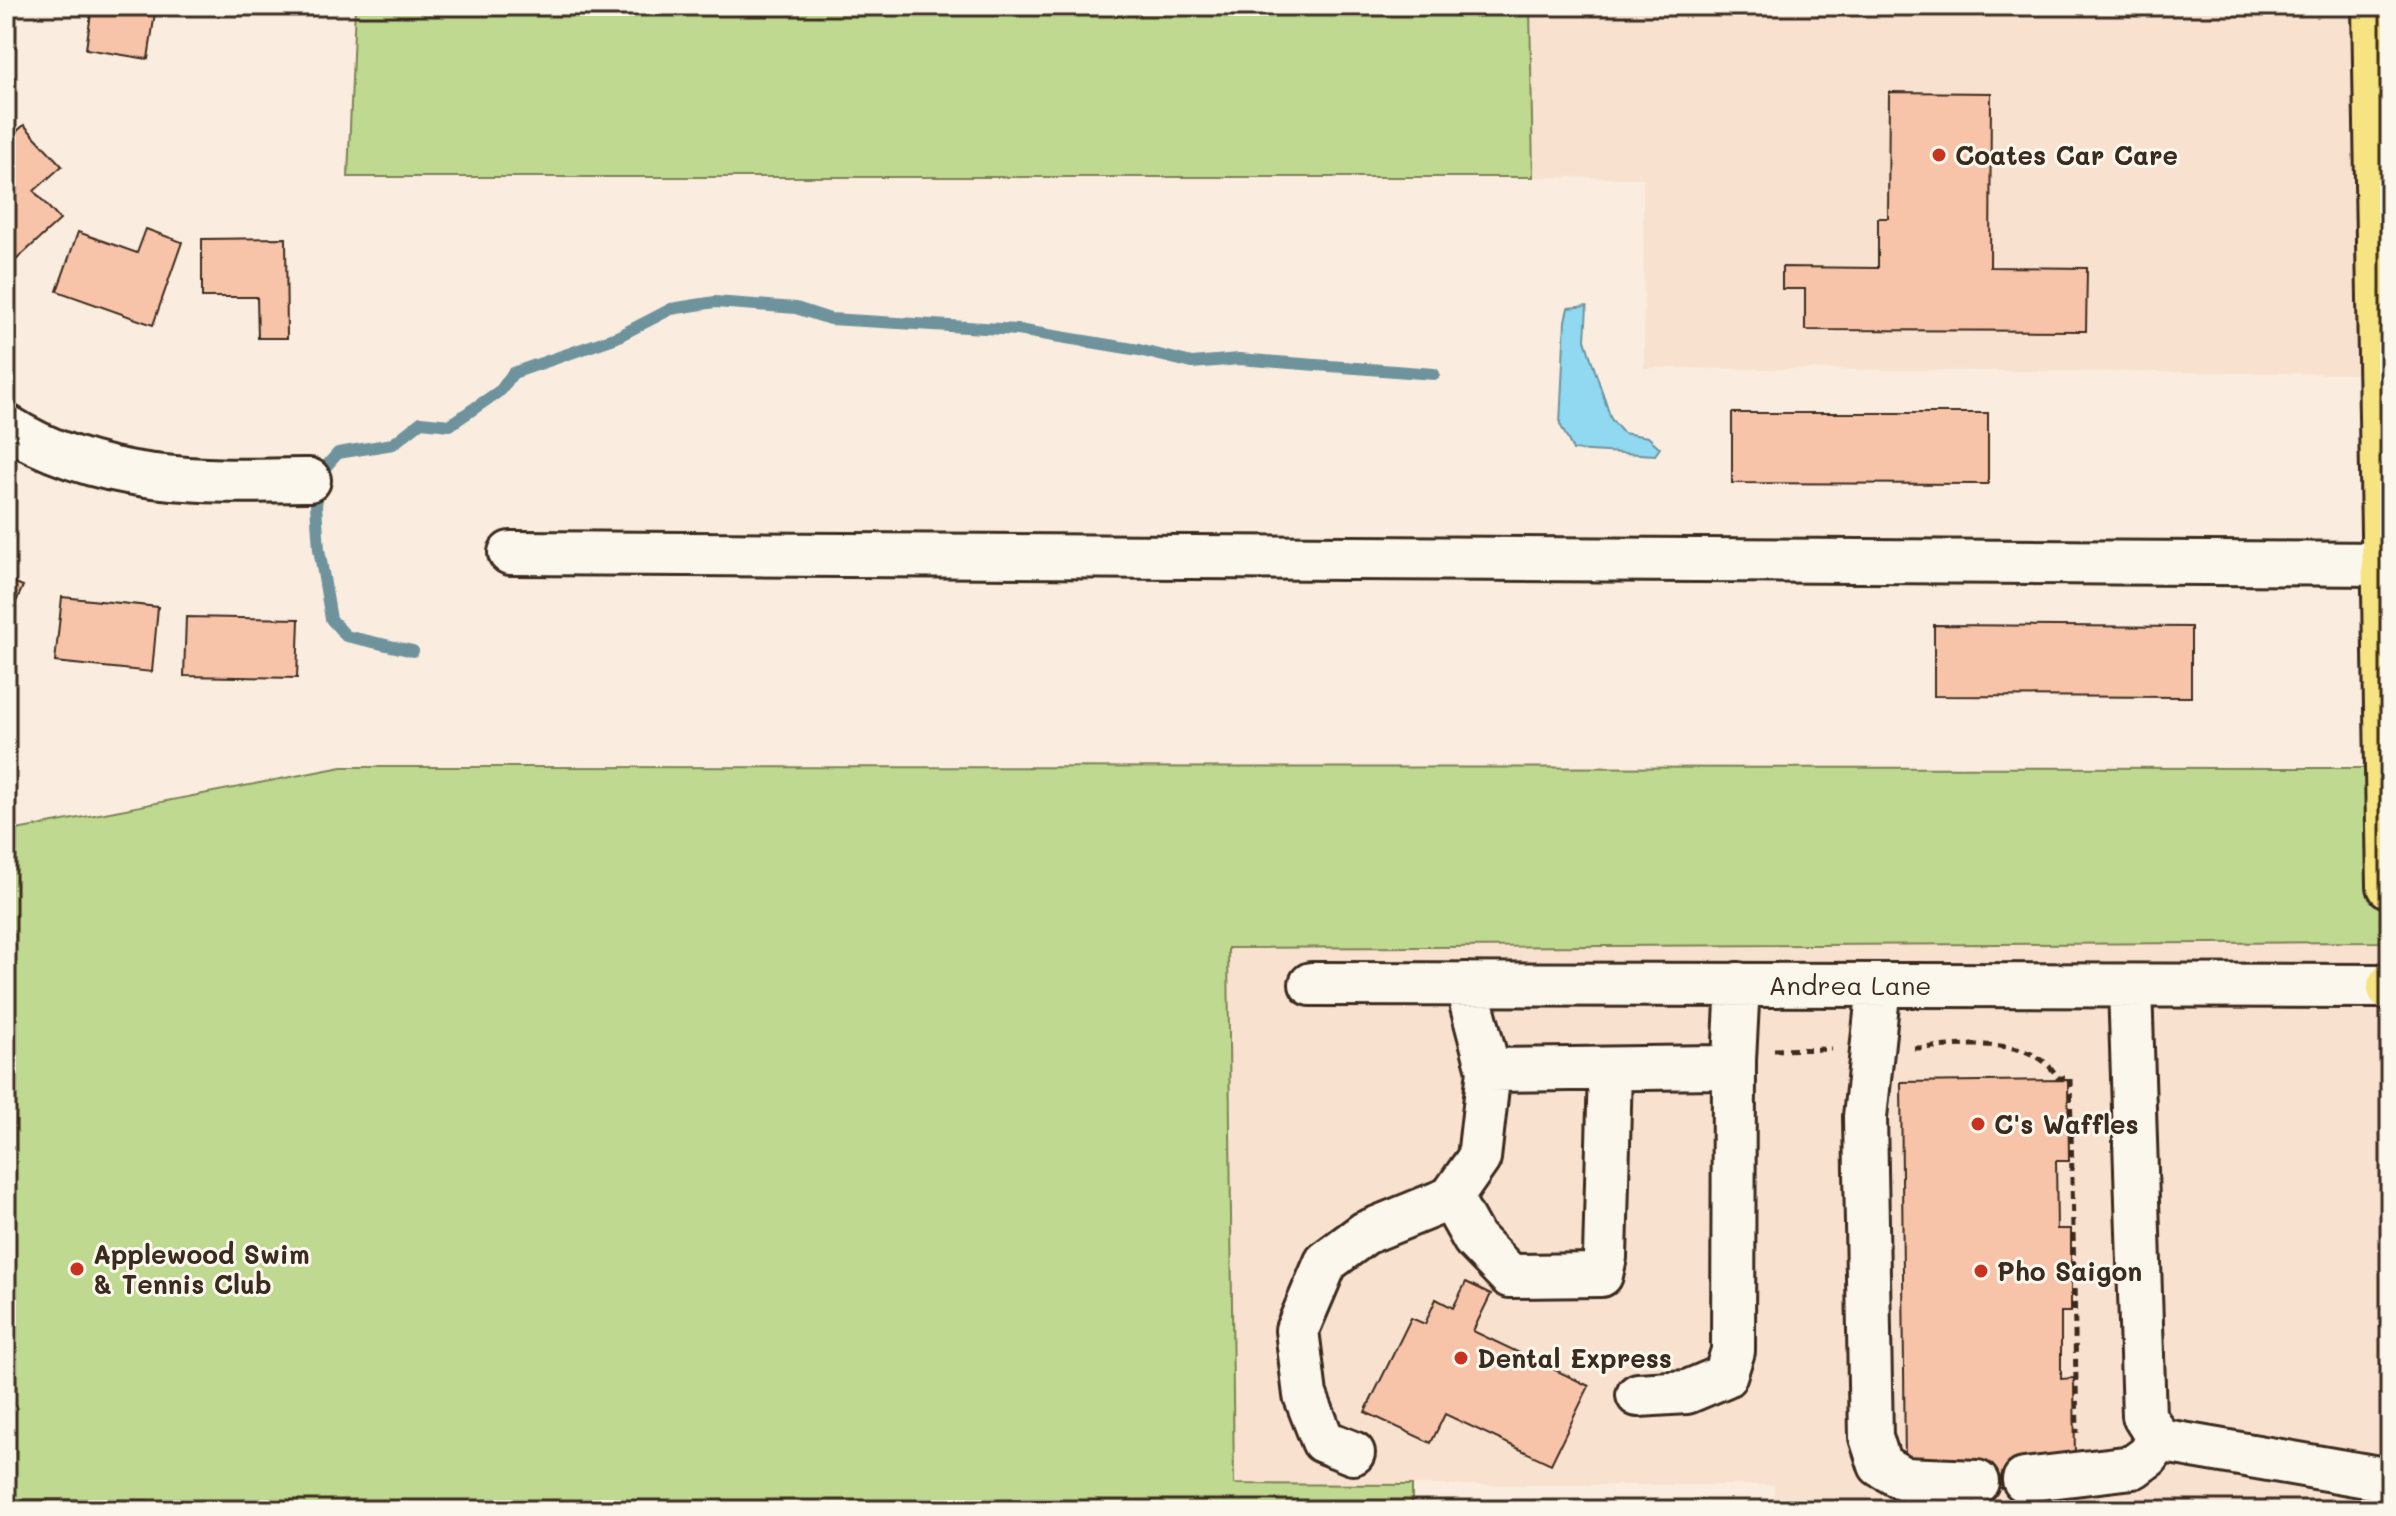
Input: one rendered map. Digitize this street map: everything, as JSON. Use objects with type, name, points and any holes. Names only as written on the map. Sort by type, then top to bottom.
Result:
[{"type":"main road","points":[[2380,14],[2390,886]]},
{"type":"street","points":[[6,426],[82,460],[146,477],[190,482],[309,480]]},
{"type":"street","points":[[510,553],[2385,564]]},
{"type":"street","name":"Andrea Lane","points":[[1311,984],[2390,987]]},
{"type":"street","points":[[1353,1453],[1323,1441],[1305,1395],[1297,1330],[1326,1262],[1365,1233],[1451,1198],[1479,1158],[1489,1070],[1466,984]]},
{"type":"street","points":[[1638,1395],[1687,1392],[1725,1376],[1733,1351],[1738,984]]},
{"type":"street","points":[[1879,985],[1865,1117],[1871,1437],[1880,1465],[1904,1479],[1977,1482]]},
{"type":"street","points":[[2130,986],[2144,1416],[2159,1440],[2390,1480]]},
{"type":"street","points":[[1489,1070],[1717,1067],[1735,1055]]},
{"type":"street","points":[[1451,1198],[1474,1239],[1510,1276],[1601,1275],[1605,1257],[1610,1069]]},
{"type":"street","points":[[2024,1480],[2133,1467],[2148,1456],[2159,1440]]},
{"type":"path","points":[[1735,1055],[1872,1048],[2017,1047],[2050,1064],[2058,1078],[2070,1078],[2077,1474]]},
{"type":"shaded area","points":[[1530,6],[2390,6],[2381,374],[1644,368],[1643,178],[1533,177]]},
{"type":"shaded area","points":[[2390,942],[2390,1510],[1775,1510],[1774,1485],[1234,1485],[1228,948]]},
{"type":"green space","points":[[355,6],[1530,6],[1533,177],[348,177]]},
{"type":"green space","points":[[2390,716],[2390,942],[1228,948],[1234,1484],[1412,1485],[1412,1510],[155,1510],[147,1500],[6,1499],[6,832],[342,767],[2387,768]]},
{"type":"water","points":[[1587,306],[1585,340],[1611,419],[1623,433],[1648,437],[1660,448],[1655,455],[1573,450],[1560,424],[1565,321],[1568,308]]},
{"type":"building","points":[[92,6],[156,6],[148,59],[86,49]]},
{"type":"building","name":"Coates Car Care","points":[[1889,92],[1991,93],[1990,267],[2087,268],[2086,331],[1805,330],[1805,289],[1782,289],[1782,267],[1878,268],[1878,218],[1888,218]]},
{"type":"building","points":[[24,125],[62,166],[34,191],[60,220],[16,260],[6,248],[6,141]]},
{"type":"building","points":[[146,229],[182,242],[153,325],[57,291],[78,232],[137,253]]},
{"type":"building","points":[[286,238],[287,338],[258,338],[257,297],[202,297],[202,239]]},
{"type":"building","points":[[1732,413],[1988,413],[1988,484],[1732,483]]},
{"type":"building","points":[[6,579],[23,586],[6,625]]},
{"type":"building","points":[[62,597],[158,607],[152,672],[55,662]]},
{"type":"building","points":[[186,617],[299,619],[297,678],[184,676]]},
{"type":"building","points":[[1934,625],[2191,627],[2191,697],[1934,696]]},
{"type":"building","points":[[2068,1080],[2069,1161],[2056,1161],[2057,1229],[2071,1229],[2071,1312],[2061,1312],[2061,1379],[2074,1378],[2075,1462],[2022,1488],[1982,1488],[1905,1465],[1901,1082]]},
{"type":"building","name":"Dental Express","points":[[1466,1282],[1491,1294],[1473,1331],[1589,1386],[1551,1464],[1445,1414],[1431,1443],[1365,1412],[1411,1318],[1425,1324],[1436,1299],[1453,1308]]},
{"type":"waterway","points":[[413,651],[346,636],[331,619],[319,549],[316,505],[321,472],[338,453],[393,444],[421,422],[450,425],[501,390],[513,373],[617,337],[671,309],[715,302],[796,308],[830,319],[1018,330],[1139,350],[1192,363],[1239,359],[1434,374]]},
{"type":"place","name":"Coates Car Care","points":[[1939,155]]},
{"type":"place","name":"C's Waffles","points":[[1978,1124]]},
{"type":"place","name":"Applewood Swim & Tennis Club","points":[[77,1269]]},
{"type":"place","name":"Pho Saigon","points":[[1981,1271]]},
{"type":"place","name":"Dental Express","points":[[1461,1358]]}]
